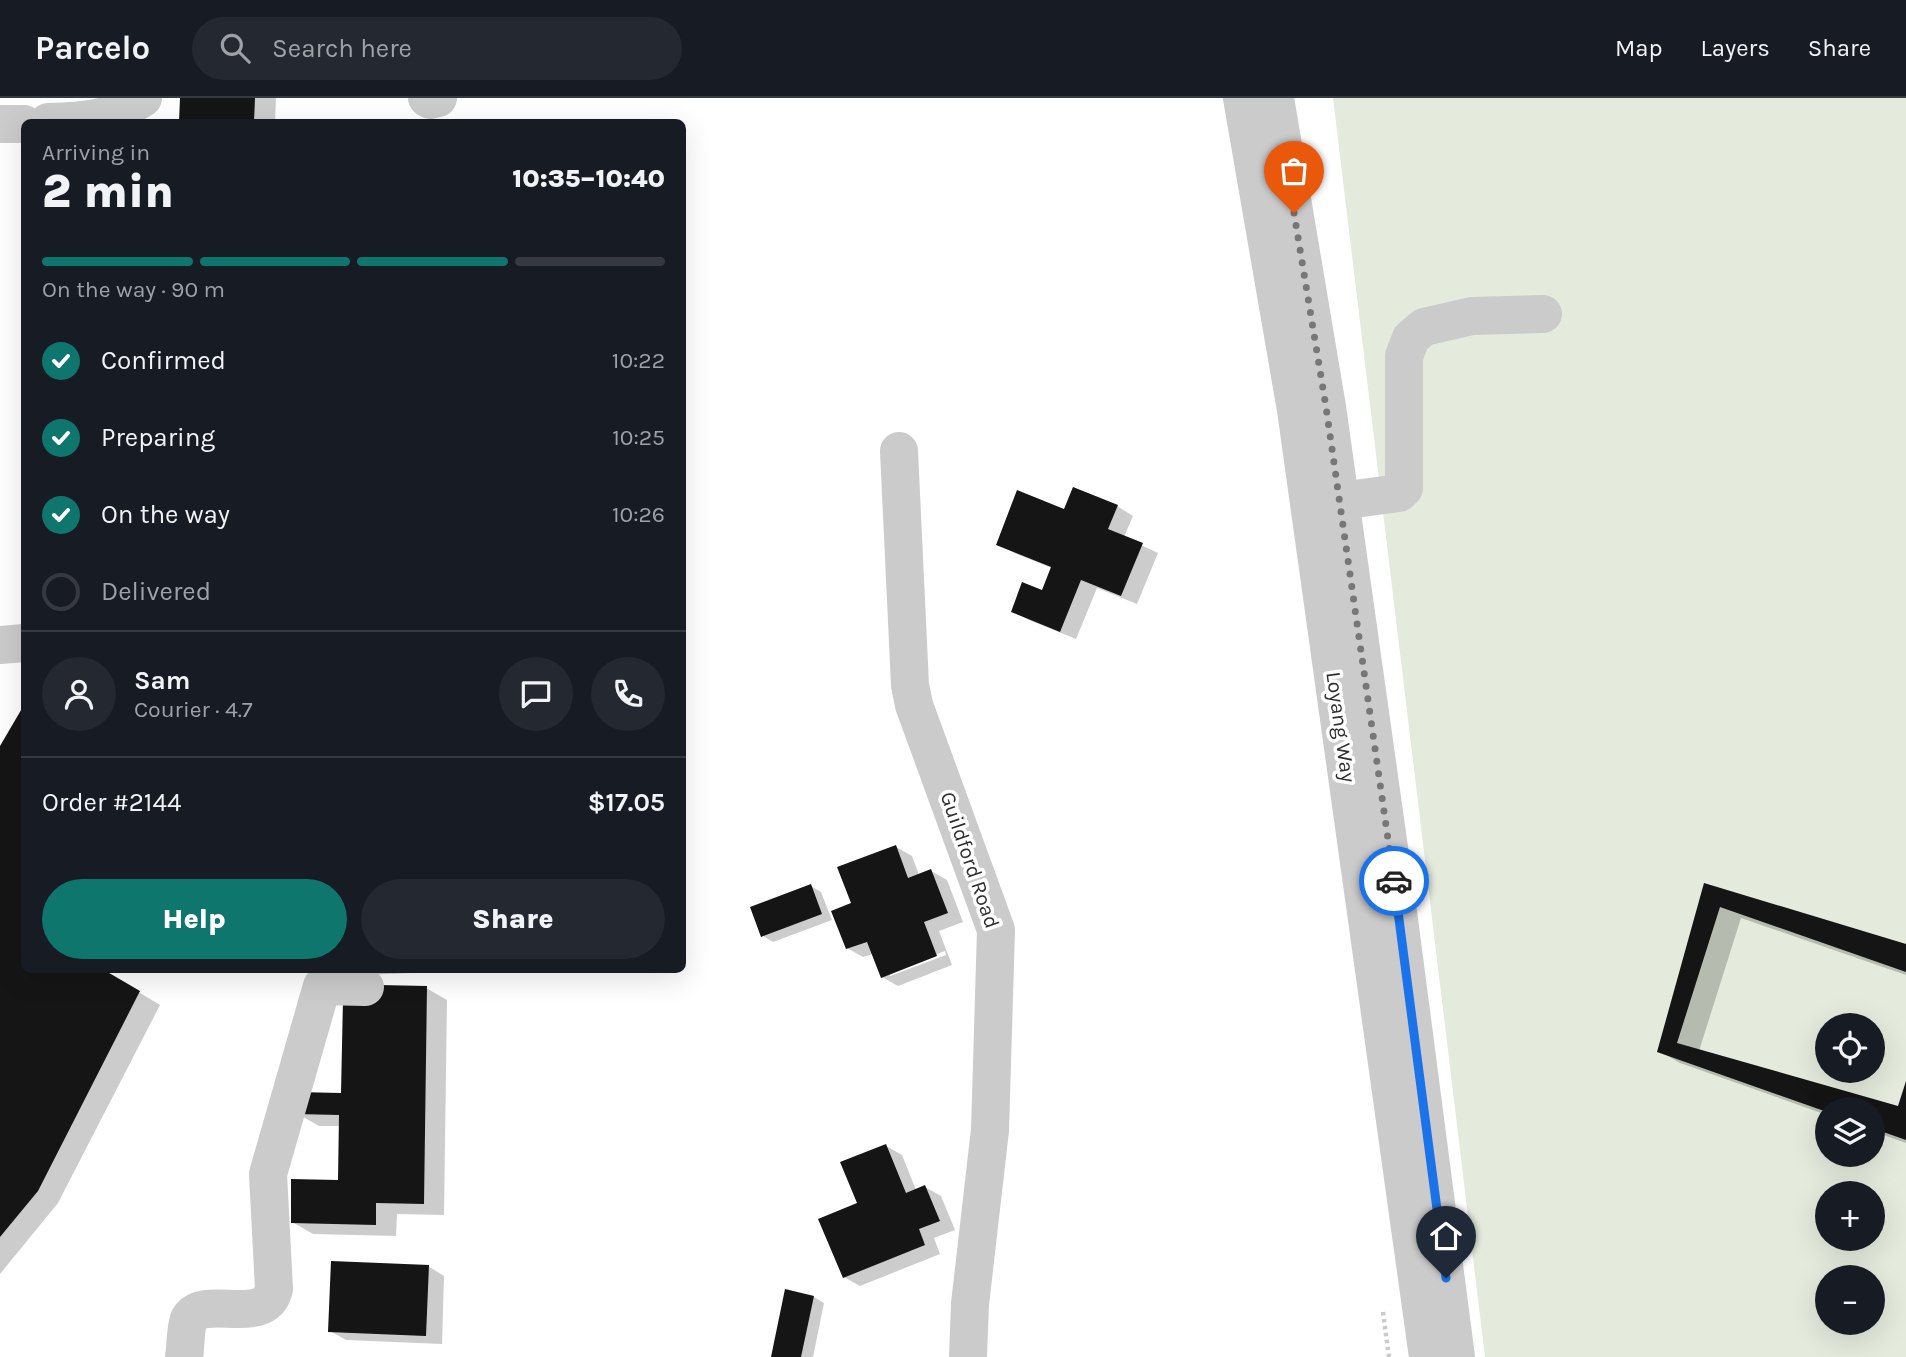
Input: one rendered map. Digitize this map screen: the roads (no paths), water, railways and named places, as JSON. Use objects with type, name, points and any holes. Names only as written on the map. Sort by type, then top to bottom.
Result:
[{"type":"street","points":[[427,98],[438,98]]},
{"type":"street","name":"Loyang Way","points":[[1242,98],[1296,410],[1429,1357]]},
{"type":"street","name":"Loyang Way","points":[[1275,98],[1340,501],[1398,912],[1456,1357]]},
{"type":"street","points":[[94,119],[118,112],[138,102]]},
{"type":"street","points":[[0,124],[21,124]]},
{"type":"street","points":[[1340,501],[1399,493],[1404,488],[1404,356],[1411,338],[1424,327],[1472,316],[1543,314]]},
{"type":"street","name":"Guildford Road","points":[[899,451],[910,685],[996,930],[990,1130],[970,1304],[968,1357]]},
{"type":"street","points":[[0,645],[21,643]]},
{"type":"street","points":[[184,1357],[189,1320],[194,1314],[205,1310],[260,1307],[272,1298],[274,1289],[268,1174],[322,986],[365,988]]}]
